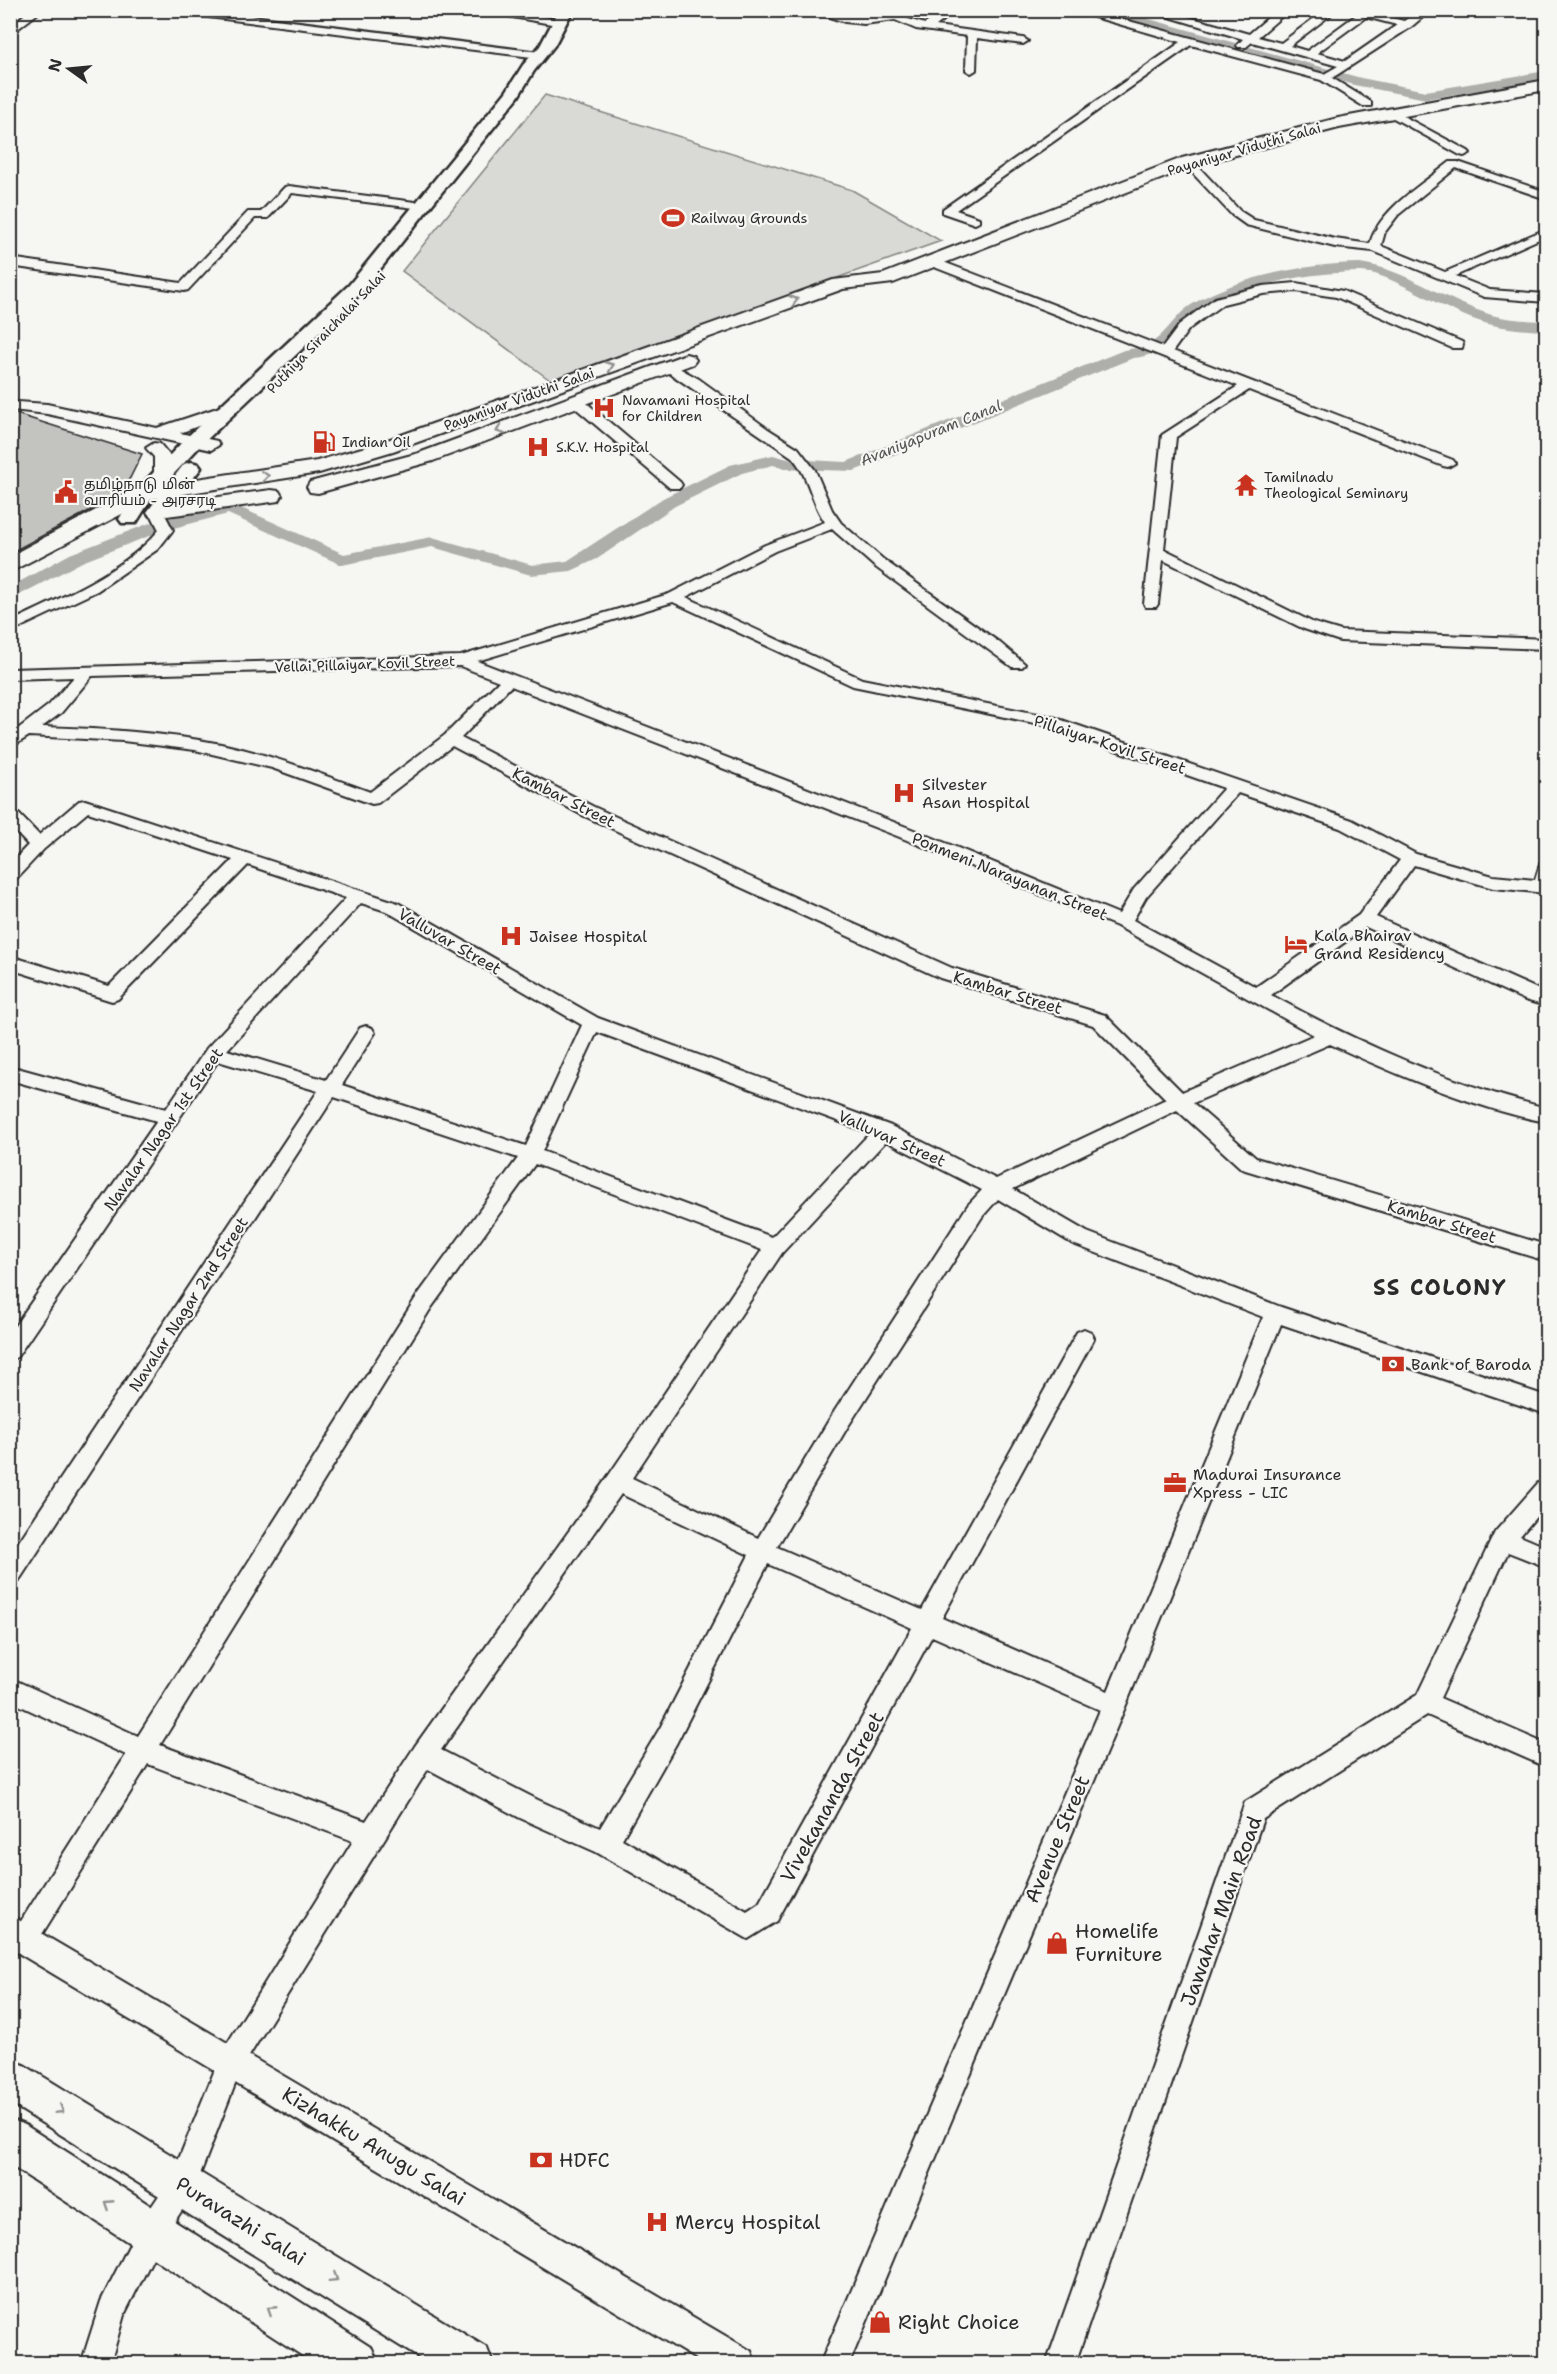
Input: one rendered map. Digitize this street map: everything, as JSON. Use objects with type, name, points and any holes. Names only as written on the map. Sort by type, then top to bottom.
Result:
[{"type":"main road","name":"Puthiya Siraichalai Salai","points":[[194,454],[226,410],[355,288],[513,94],[533,59],[540,55],[562,16]]},
{"type":"main road","name":"Puthiya Siraichalai Salai","points":[[194,454],[295,366],[371,288],[521,97],[544,60],[540,55]]},
{"type":"main road","name":"Payaniyar Viduthi Salai","points":[[229,492],[360,455],[830,288],[886,279],[1188,162],[1338,123],[1546,86]]},
{"type":"main road","name":"Payaniyar Viduthi Salai","points":[[771,329],[860,297],[886,279]]},
{"type":"main road","name":"Payaniyar Viduthi Salai","points":[[10,565],[167,481],[229,492],[294,492],[371,474],[426,457],[704,354]]},
{"type":"main road","points":[[519,399],[539,416]]},
{"type":"main road","points":[[161,522],[167,481],[194,454],[209,478],[229,492]]},
{"type":"main road","points":[[360,455],[371,474]]},
{"type":"main road","points":[[129,519],[161,522],[229,492]]},
{"type":"main road","points":[[10,583],[129,519],[145,493]]},
{"type":"main road","name":"Puravazhi Salai","points":[[10,2079],[471,2364]]},
{"type":"main road","points":[[10,2140],[356,2364]]},
{"type":"street","points":[[10,32],[37,10]]},
{"type":"street","points":[[175,10],[540,55]]},
{"type":"street","points":[[480,10],[562,16]]},
{"type":"street","points":[[812,10],[850,21],[874,22],[897,13],[900,20],[926,28],[1023,41]]},
{"type":"street","points":[[926,28],[952,10]]},
{"type":"street","points":[[1075,10],[1092,12],[1328,77],[1367,104]]},
{"type":"street","points":[[1151,10],[1250,40],[1309,54],[1345,67]]},
{"type":"street","points":[[1176,18],[1187,10]]},
{"type":"street","points":[[1232,51],[1250,40],[1284,10]]},
{"type":"street","points":[[1282,47],[1332,10]]},
{"type":"street","points":[[1352,10],[1367,12],[1407,25]]},
{"type":"street","points":[[1328,77],[1426,10]]},
{"type":"street","points":[[1309,54],[1367,12]]},
{"type":"street","points":[[971,70],[972,34]]},
{"type":"street","points":[[975,220],[947,210],[1191,40]]},
{"type":"street","points":[[1392,113],[1464,153]]},
{"type":"street","points":[[1188,162],[1236,213],[1250,224],[1335,243],[1375,248],[1488,294],[1546,298]]},
{"type":"street","points":[[1375,248],[1378,231],[1394,213],[1454,164],[1546,196]]},
{"type":"street","points":[[10,262],[184,287],[252,214],[264,216],[289,189],[423,206]]},
{"type":"street","points":[[1446,276],[1546,232]]},
{"type":"street","points":[[933,262],[1448,463]]},
{"type":"street","points":[[1165,353],[1185,326],[1219,301],[1263,290],[1296,287],[1338,294],[1457,345]]},
{"type":"street","points":[[670,366],[689,376],[765,434],[798,455],[833,524],[857,545],[981,634],[1017,664]]},
{"type":"street","points":[[1150,604],[1169,435],[1248,385]]},
{"type":"street","points":[[577,402],[675,485]]},
{"type":"street","points":[[14,406],[35,416],[153,441],[194,454]]},
{"type":"street","points":[[153,441],[173,430],[226,410]]},
{"type":"street","points":[[153,441],[164,460],[167,481]]},
{"type":"street","points":[[10,628],[92,588],[153,546],[161,522]]},
{"type":"street","name":"Vellai Pillaiyar Kovil Street","points":[[10,674],[462,661],[674,597],[770,548],[833,524]]},
{"type":"street","points":[[1156,551],[1309,626],[1340,636],[1546,644]]},
{"type":"street","name":"Pillaiyar Kovil Street","points":[[674,597],[858,683],[1047,721],[1346,825],[1410,858],[1493,882],[1545,886]]},
{"type":"street","name":"Ponmeni Narayanan Street","points":[[462,661],[892,828],[1123,922],[1330,1036],[1393,1065],[1506,1105],[1546,1115]]},
{"type":"street","points":[[10,743],[55,709],[87,672]]},
{"type":"street","points":[[27,731],[128,735],[219,749],[293,769],[372,799],[451,739],[508,680]]},
{"type":"street","name":"Kambar Street","points":[[451,739],[588,811],[946,973],[1099,1020],[1179,1101],[1249,1164],[1546,1253]]},
{"type":"street","points":[[1123,922],[1140,892],[1236,785]]},
{"type":"street","name":"Valluvar Street","points":[[38,845],[85,805],[392,907],[592,1023],[884,1131],[996,1188],[1080,1238],[1275,1313],[1546,1405]]},
{"type":"street","points":[[10,875],[38,845],[11,818]]},
{"type":"street","points":[[10,962],[112,994],[244,858]]},
{"type":"street","points":[[1257,996],[1365,919],[1410,858]]},
{"type":"street","points":[[1545,886],[1546,868]]},
{"type":"street","name":"Navalar Nagar 1st Street","points":[[14,1341],[214,1053],[358,896]]},
{"type":"street","points":[[1365,919],[1546,1000]]},
{"type":"street","points":[[18,1934],[143,1750],[424,1302],[531,1155],[592,1023]]},
{"type":"street","name":"Navalar Nagar 2nd Street","points":[[10,1575],[366,1033]]},
{"type":"street","points":[[605,1843],[635,1799],[763,1551],[844,1413],[975,1211],[996,1188],[1179,1101],[1330,1036]]},
{"type":"street","points":[[214,1053],[330,1088],[531,1155],[775,1247]]},
{"type":"street","points":[[10,1073],[170,1117]]},
{"type":"street","points":[[95,2364],[111,2311],[151,2232],[182,2185],[231,2061],[371,1835],[424,1754],[617,1482],[775,1247],[884,1131]]},
{"type":"street","name":"Avenue Street","points":[[834,2364],[1114,1705],[1275,1313]]},
{"type":"street","name":"Vivekananda Street","points":[[424,1754],[529,1809],[605,1843],[748,1926],[768,1912],[1084,1338]]},
{"type":"street","points":[[617,1482],[763,1551],[1114,1705]]},
{"type":"street","points":[[1546,1490],[1503,1539],[1425,1702],[1546,1756]]},
{"type":"street","points":[[1503,1539],[1546,1557]]},
{"type":"street","points":[[10,1689],[143,1750],[371,1835]]},
{"type":"street","name":"Jawahar Main Road","points":[[1060,2364],[1254,1811],[1425,1702]]},
{"type":"street","name":"Kizhakku Anugu Salai","points":[[18,1934],[738,2364]]},
{"type":"shaded area","name":"Railway Grounds","points":[[545,95],[852,190],[941,241],[550,380],[402,271]]},
{"type":"building","name":"தமிழ்நாடு மின் வாரியம் - அரசரடி","points":[[10,412],[142,454],[130,478],[117,496],[10,553]]},
{"type":"waterway","points":[[1101,10],[1359,82],[1426,95],[1546,75]]},
{"type":"waterway","name":"Avaniyapuram Canal","points":[[10,595],[76,558],[156,527],[230,508],[342,560],[432,542],[531,570],[571,566],[669,502],[736,469],[773,460],[788,464],[848,467],[1130,353],[1152,349],[1167,338],[1187,316],[1212,300],[1258,283],[1311,271],[1337,268],[1378,270],[1476,315],[1506,324],[1546,326]]},
{"type":"place","name":"Railway Grounds","points":[[673,218]]},
{"type":"place","name":"Navamani Hospital for Children","points":[[604,408]]},
{"type":"place","name":"Indian Oil","points":[[324,442]]},
{"type":"place","name":"S.K.V. Hospital","points":[[538,447]]},
{"type":"place","name":"Tamilnadu Theological Seminary","points":[[1246,485]]},
{"type":"place","name":"தமிழ்நாடு மின் வாரியம் - அரசரடி","points":[[66,492]]},
{"type":"place","name":"Silvester Asan Hospital","points":[[904,793]]},
{"type":"place","name":"Jaisee Hospital","points":[[511,936]]},
{"type":"place","name":"Kala Bhairav Grand Residency","points":[[1296,944]]},
{"type":"place","name":"Bank of Baroda","points":[[1393,1364]]},
{"type":"place","name":"Madurai Insurance Xpress - LIC","points":[[1175,1483]]},
{"type":"place","name":"Homelife Furniture","points":[[1057,1943]]},
{"type":"place","name":"HDFC","points":[[541,2160]]},
{"type":"place","name":"Mercy Hospital","points":[[657,2222]]},
{"type":"place","name":"Right Choice","points":[[880,2322]]},
{"type":"district","name":"SS COLONY","points":[[1440,1287]]}]
